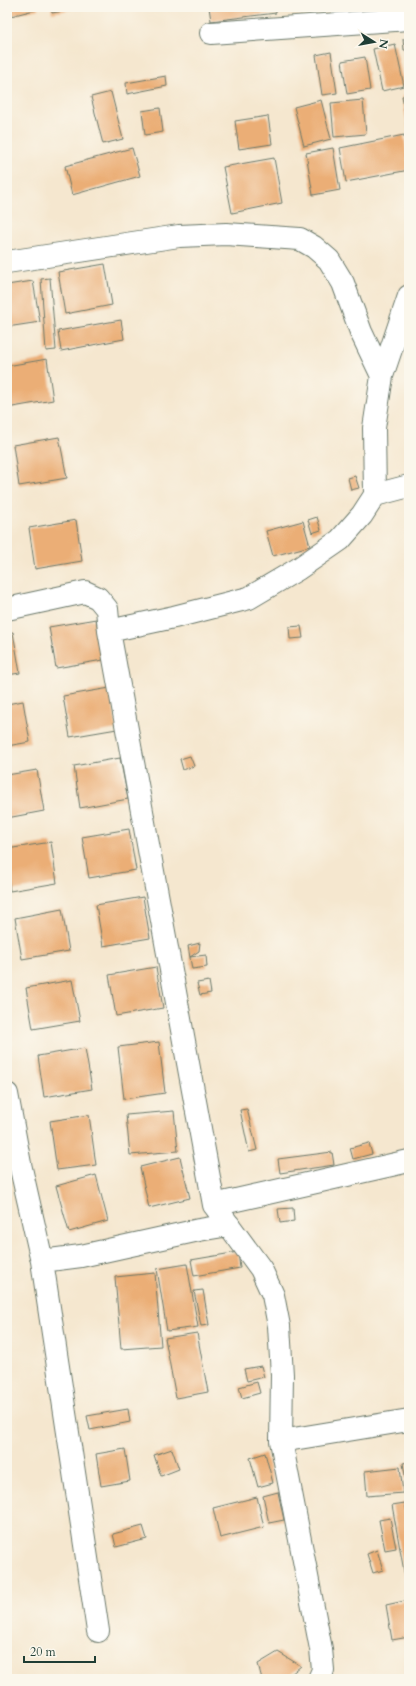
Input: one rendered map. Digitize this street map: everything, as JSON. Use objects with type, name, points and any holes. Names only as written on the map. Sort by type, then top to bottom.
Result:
[{"type":"street","points":[[211,33],[409,19]]},
{"type":"street","points":[[7,262],[180,236],[226,234],[300,239],[314,247],[329,260],[339,277],[361,332],[382,376]]},
{"type":"street","points":[[109,631],[174,617],[249,598],[298,569],[340,540],[362,516],[376,495],[374,428],[382,376],[409,296]]},
{"type":"street","points":[[376,495],[409,486]]},
{"type":"street","points":[[7,609],[85,592],[98,598],[107,609],[109,631],[214,1204],[261,1269],[273,1295],[279,1326],[282,1375],[281,1441],[321,1649],[323,1670],[318,1679]]},
{"type":"street","points":[[7,1094],[20,1164],[42,1261],[98,1631]]},
{"type":"street","points":[[214,1204],[409,1161]]},
{"type":"street","points":[[42,1261],[81,1256],[199,1230],[229,1225]]},
{"type":"street","points":[[281,1441],[409,1420]]},
{"type":"building","points":[[7,7],[38,7],[38,9],[7,17]]},
{"type":"building","points":[[51,7],[79,7],[79,8],[52,13]]},
{"type":"building","points":[[209,7],[276,7],[276,13],[211,21]]},
{"type":"building","points":[[409,38],[409,50],[404,50],[403,39]]},
{"type":"building","points":[[395,44],[404,86],[382,91],[373,49]]},
{"type":"building","points":[[331,52],[337,93],[322,95],[316,55]]},
{"type":"building","points":[[365,57],[370,90],[347,94],[342,61]]},
{"type":"building","points":[[166,76],[167,86],[127,94],[126,83]]},
{"type":"building","points":[[111,92],[123,139],[103,144],[91,97]]},
{"type":"building","points":[[409,95],[409,130],[408,130],[402,96]]},
{"type":"building","points":[[321,100],[331,139],[304,146],[294,107]]},
{"type":"building","points":[[363,100],[366,134],[334,137],[331,103]]},
{"type":"building","points":[[160,108],[163,132],[145,135],[142,111]]},
{"type":"building","points":[[268,116],[272,144],[239,149],[235,121]]},
{"type":"building","points":[[404,135],[409,170],[346,182],[340,148]]},
{"type":"building","points":[[132,148],[140,176],[72,195],[65,166]]},
{"type":"building","points":[[333,148],[340,190],[313,195],[306,153]]},
{"type":"building","points":[[274,158],[282,203],[232,213],[223,167]]},
{"type":"building","points":[[105,264],[112,305],[65,314],[58,272]]},
{"type":"building","points":[[50,278],[56,350],[46,351],[41,279]]},
{"type":"building","points":[[33,281],[40,322],[7,327],[7,285]]},
{"type":"building","points":[[121,320],[124,339],[61,351],[58,331]]},
{"type":"building","points":[[47,359],[53,400],[7,408],[7,366]]},
{"type":"building","points":[[59,437],[67,478],[19,486],[13,445]]},
{"type":"building","points":[[355,476],[359,488],[351,490],[348,478]]},
{"type":"building","points":[[317,517],[321,530],[312,533],[308,520]]},
{"type":"building","points":[[76,520],[82,561],[35,569],[29,528]]},
{"type":"building","points":[[303,521],[310,546],[273,556],[266,531]]},
{"type":"building","points":[[96,619],[103,660],[56,668],[49,627]]},
{"type":"building","points":[[301,626],[303,638],[290,639],[289,627]]},
{"type":"building","points":[[13,632],[20,673],[7,675],[7,633]]},
{"type":"building","points":[[110,688],[117,729],[70,737],[63,696]]},
{"type":"building","points":[[23,701],[30,742],[7,746],[7,704]]},
{"type":"building","points":[[190,756],[194,766],[183,770],[180,759]]},
{"type":"building","points":[[120,758],[128,799],[80,808],[74,766]]},
{"type":"building","points":[[37,770],[44,811],[7,818],[7,775]]},
{"type":"building","points":[[129,829],[136,870],[89,878],[82,837]]},
{"type":"building","points":[[51,842],[57,883],[10,891],[7,871],[7,849]]},
{"type":"building","points":[[143,897],[150,938],[103,946],[96,905]]},
{"type":"building","points":[[62,909],[69,951],[22,959],[15,918]]},
{"type":"building","points":[[200,943],[199,951],[190,957],[206,955],[207,967],[192,969],[188,946]]},
{"type":"building","points":[[156,967],[163,1008],[116,1016],[109,975]]},
{"type":"building","points":[[72,980],[80,1021],[33,1029],[26,988]]},
{"type":"building","points":[[209,981],[211,993],[200,995],[197,983]]},
{"type":"building","points":[[159,1042],[165,1093],[124,1099],[118,1047]]},
{"type":"building","points":[[85,1048],[92,1089],[44,1097],[38,1056]]},
{"type":"building","points":[[247,1109],[257,1150],[249,1152],[240,1110]]},
{"type":"building","points":[[174,1111],[178,1151],[130,1155],[126,1115]]},
{"type":"building","points":[[89,1115],[96,1165],[57,1170],[50,1121]]},
{"type":"building","points":[[369,1143],[372,1154],[353,1159],[350,1148]]},
{"type":"building","points":[[332,1152],[334,1165],[280,1173],[278,1159]]},
{"type":"building","points":[[180,1157],[190,1198],[149,1208],[140,1167]]},
{"type":"building","points":[[96,1175],[108,1221],[69,1232],[56,1186]]},
{"type":"building","points":[[293,1208],[294,1221],[280,1223],[278,1209]]},
{"type":"building","points":[[238,1252],[240,1268],[194,1276],[191,1260]]},
{"type":"building","points":[[187,1264],[198,1327],[167,1331],[157,1269]]},
{"type":"building","points":[[155,1273],[161,1346],[121,1349],[115,1277]]},
{"type":"building","points":[[203,1290],[209,1325],[201,1326],[194,1291]]},
{"type":"building","points":[[197,1333],[208,1392],[176,1398],[165,1338]]},
{"type":"building","points":[[261,1366],[264,1377],[247,1381],[244,1369]]},
{"type":"building","points":[[257,1382],[260,1393],[242,1398],[239,1387]]},
{"type":"building","points":[[128,1409],[130,1422],[90,1430],[87,1416]]},
{"type":"building","points":[[125,1449],[130,1481],[101,1486],[96,1454]]},
{"type":"building","points":[[172,1449],[179,1469],[161,1476],[154,1455]]},
{"type":"building","points":[[265,1453],[273,1483],[258,1487],[250,1458]]},
{"type":"building","points":[[409,1462],[409,1494],[408,1494],[403,1463]]},
{"type":"building","points":[[400,1467],[403,1493],[367,1496],[365,1471]]},
{"type":"building","points":[[278,1492],[284,1520],[269,1523],[263,1496]]},
{"type":"building","points":[[257,1497],[264,1527],[220,1538],[213,1508]]},
{"type":"building","points":[[405,1503],[409,1523],[409,1576],[405,1577],[392,1505]]},
{"type":"building","points":[[390,1518],[396,1548],[385,1550],[379,1520]]},
{"type":"building","points":[[143,1526],[147,1539],[116,1547],[113,1534]]},
{"type":"building","points":[[377,1550],[383,1570],[373,1573],[367,1554]]},
{"type":"building","points":[[409,1600],[409,1637],[392,1640],[386,1605]]},
{"type":"building","points":[[278,1652],[301,1666],[285,1679],[262,1679],[258,1664]]},
{"type":"building","points":[[220,1676],[221,1679],[211,1679]]}]
